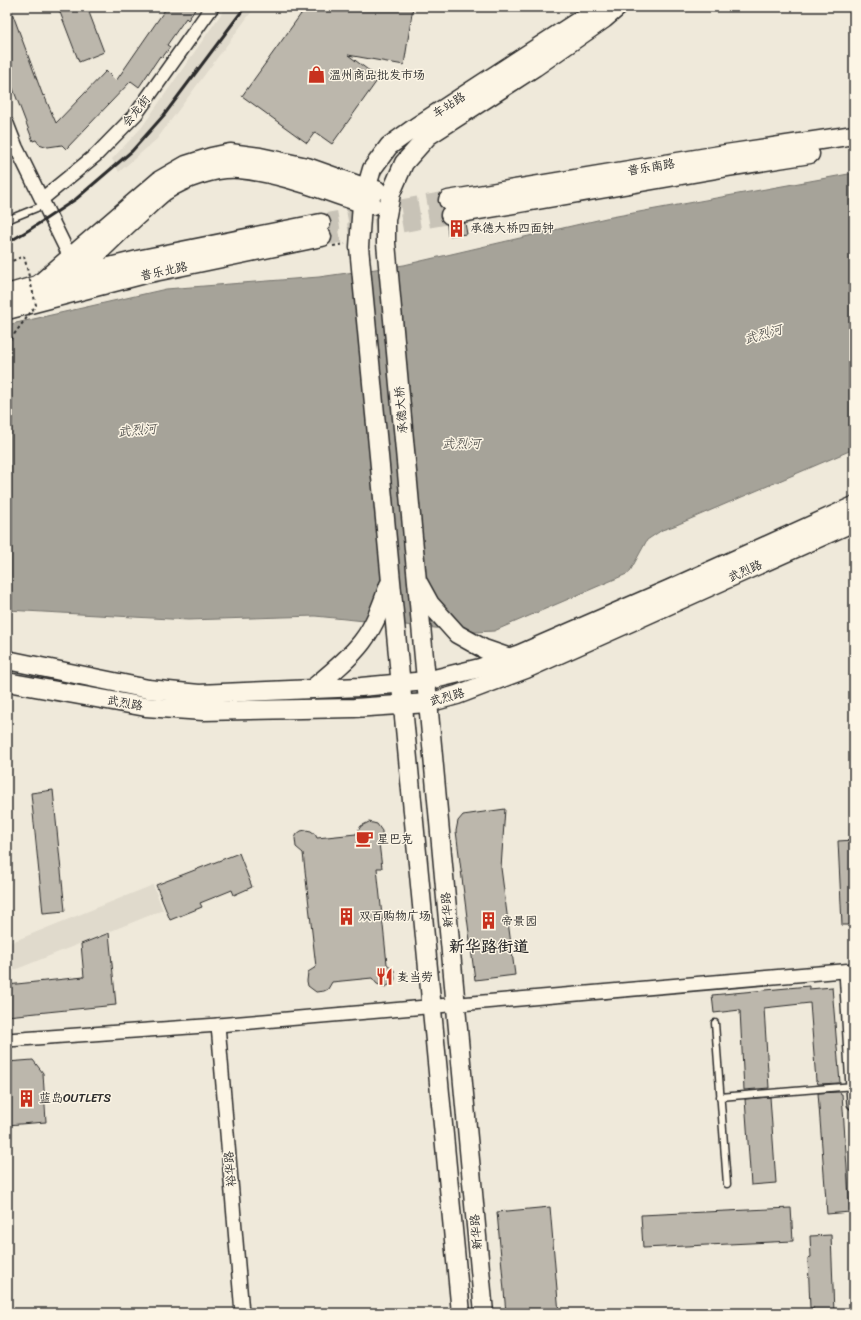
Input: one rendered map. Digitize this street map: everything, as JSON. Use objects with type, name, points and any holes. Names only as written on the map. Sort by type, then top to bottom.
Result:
[{"type":"main road","name":"车站路","points":[[391,581],[359,247],[364,196],[372,169],[389,146],[600,7]]},
{"type":"main road","name":"车站路","points":[[386,243],[386,220],[390,200],[404,163],[428,136],[535,67],[604,19],[618,7]]},
{"type":"main road","name":"普乐南路","points":[[854,135],[718,155],[449,208],[854,148]]},
{"type":"main road","points":[[38,285],[160,180],[186,165],[211,157],[230,153],[260,157],[306,167],[364,196]]},
{"type":"main road","points":[[50,298],[165,191],[191,178],[211,171],[239,169],[283,177],[364,196],[390,200]]},
{"type":"main road","name":"普乐北路","points":[[7,294],[142,259],[321,230],[7,310]]},
{"type":"main road","name":"承德大桥","points":[[386,243],[416,578]]},
{"type":"main road","name":"武烈路","points":[[7,660],[148,689],[199,694],[312,689],[426,681],[480,668],[510,658],[670,589],[854,506]]},
{"type":"main road","name":"武烈路","points":[[7,682],[146,707],[203,711],[354,708],[428,703],[457,695],[526,670],[854,522]]},
{"type":"main road","points":[[416,578],[430,604],[457,634],[484,649],[510,658]]},
{"type":"main road","name":"新华路","points":[[416,578],[484,1313]]},
{"type":"main road","points":[[312,689],[362,642],[378,617],[391,581]]},
{"type":"main road","name":"新华路","points":[[391,581],[461,1313]]},
{"type":"street","name":"会龙街","points":[[43,202],[96,155],[136,114],[212,7]]},
{"type":"street","points":[[7,124],[16,147],[70,257]]},
{"type":"street","points":[[7,1040],[218,1025],[850,971],[854,1103]]},
{"type":"street","name":"裕华路","points":[[218,1025],[242,1313]]},
{"type":"lane","points":[[7,220],[43,202]]},
{"type":"lane","points":[[715,1023],[727,1184]]},
{"type":"lane","points":[[720,1097],[853,1086]]},
{"type":"path","points":[[7,263],[24,256],[36,305],[7,344]]},
{"type":"path","points":[[7,268],[12,266]]},
{"type":"shaded area","points":[[226,7],[255,7],[157,139],[119,172],[112,159],[142,127]]},
{"type":"shaded area","points":[[153,885],[163,910],[7,973],[7,944]]},
{"type":"water","name":"武烈河","points":[[854,173],[854,449],[662,530],[647,540],[629,573],[494,631],[475,632],[315,616],[188,620],[7,610],[7,325],[166,289],[319,277],[404,265],[606,218]]},
{"type":"building","points":[[7,7],[10,7],[43,96],[44,95],[56,123],[106,71],[116,81],[167,7],[197,7],[188,20],[186,18],[167,45],[170,47],[162,58],[160,56],[139,87],[131,81],[66,149],[62,145],[48,147],[39,144],[36,140],[33,141],[7,73]]},
{"type":"building","points":[[58,7],[87,7],[104,52],[79,62]]},
{"type":"building","name":"温州商品批发市场","points":[[306,7],[413,7],[404,65],[348,55],[379,78],[332,144],[315,132],[307,143],[242,96]]},
{"type":"building","name":"承德大桥四面钟","points":[[465,223],[467,234],[448,236],[447,225]]},
{"type":"building","points":[[53,790],[65,911],[43,913],[31,793]]},
{"type":"building","name":"帝景园","points":[[505,809],[501,868],[515,975],[475,980],[456,831],[458,821],[463,815]]},
{"type":"building","name":"双百购物广场","points":[[369,822],[377,824],[382,831],[382,836],[379,843],[382,868],[377,868],[387,964],[394,970],[395,979],[393,983],[385,987],[377,984],[372,978],[332,982],[328,989],[316,992],[308,986],[307,981],[308,972],[316,967],[303,853],[296,847],[295,838],[301,831],[306,830],[311,831],[317,838],[356,834],[361,826]]},
{"type":"building","points":[[854,840],[854,925],[842,925],[838,841]]},
{"type":"building","points":[[239,853],[252,887],[234,895],[232,890],[200,903],[202,907],[170,920],[156,885]]},
{"type":"building","points":[[109,933],[116,1005],[7,1016],[7,985],[84,977],[81,944]]},
{"type":"building","points":[[809,986],[809,989],[832,987],[840,1083],[818,1084],[816,1081],[810,1003],[764,1008],[769,1088],[744,1090],[740,1010],[714,1013],[712,995]]},
{"type":"building","name":"蓝岛OUTLETS","points":[[33,1060],[43,1073],[46,1122],[7,1125],[7,1062]]},
{"type":"building","points":[[840,1092],[842,1094],[850,1212],[827,1214],[818,1093]]},
{"type":"building","points":[[770,1097],[776,1183],[751,1185],[745,1099]]},
{"type":"building","points":[[550,1207],[559,1313],[506,1313],[497,1212]]},
{"type":"building","points":[[791,1208],[793,1241],[643,1248],[641,1215]]},
{"type":"building","points":[[831,1235],[834,1313],[813,1313],[813,1307],[810,1308],[808,1258],[811,1257],[810,1236]]},
{"type":"tunnel","points":[[321,223],[448,200]]},
{"type":"tunnel","points":[[322,237],[450,215]]},
{"type":"railway","points":[[7,243],[76,199],[132,151],[164,115],[245,7]]},
{"type":"place","name":"温州商品批发市场","points":[[316,75]]},
{"type":"place","name":"承德大桥四面钟","points":[[457,228]]},
{"type":"place","name":"星巴克","points":[[364,839]]},
{"type":"place","name":"双百购物广场","points":[[346,916]]},
{"type":"place","name":"帝景园","points":[[488,921]]},
{"type":"place","name":"麦当劳","points":[[384,977]]},
{"type":"place","name":"蓝岛OUTLETS","points":[[26,1098]]},
{"type":"district","name":"新华路街道","points":[[489,946]]}]
